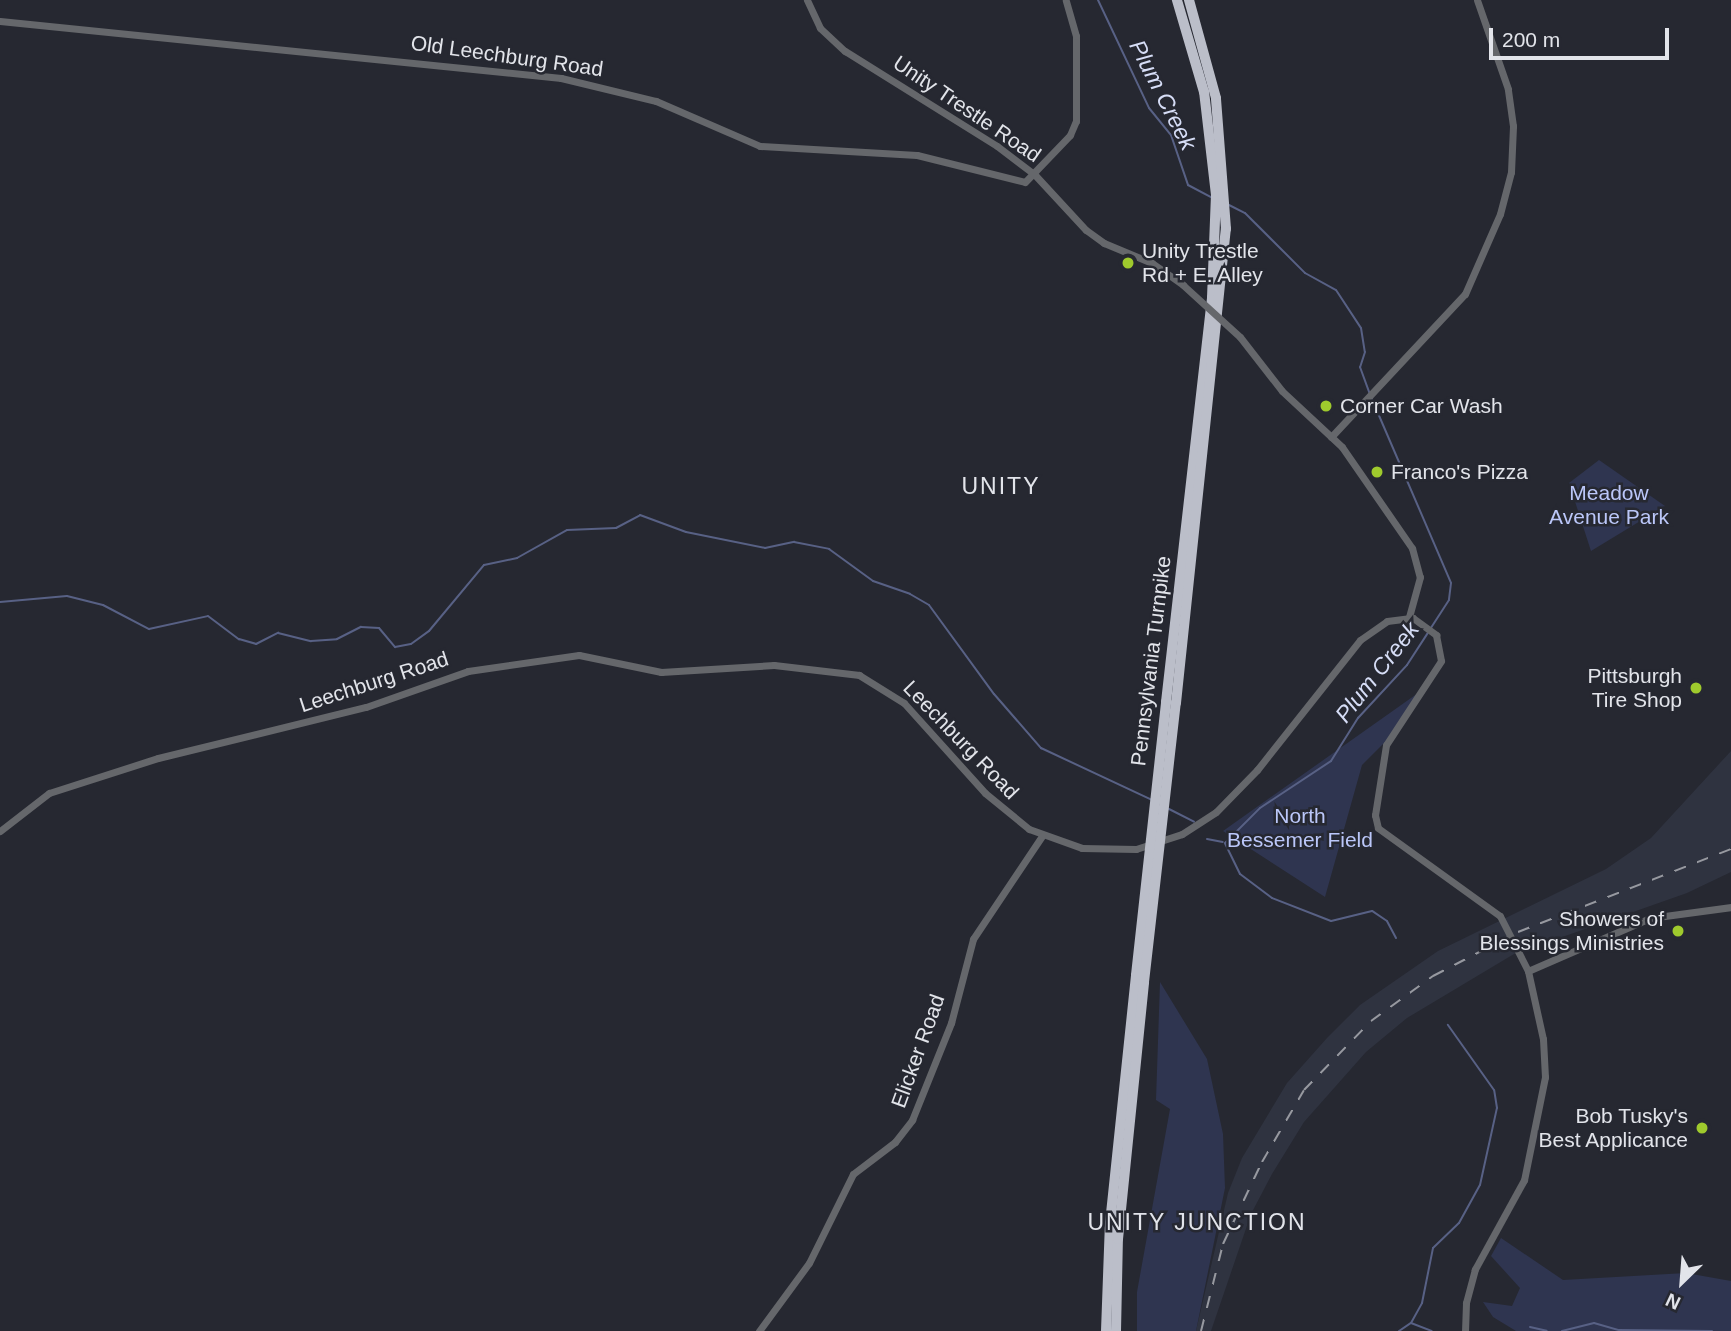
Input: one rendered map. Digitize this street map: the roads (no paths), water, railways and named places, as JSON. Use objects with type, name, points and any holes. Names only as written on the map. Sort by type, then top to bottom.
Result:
[{"type":"highway","name":"Pennsylvania Turnpike","points":[[1171,703],[1212,298],[1216,195],[1204,92],[1177,0]]},
{"type":"highway","name":"Pennsylvania Turnpike","points":[[1106,1331],[1109,1235],[1226,229],[1218,111],[1189,0]]},
{"type":"highway","name":"Pennsylvania Turnpike","points":[[1116,1331],[1118,1239],[1140,979]]},
{"type":"street","name":"Unity Trestle Road","points":[[807,0],[828,38],[1035,175],[1086,230],[1115,248],[1152,262],[1240,337],[1282,391],[1350,456],[1420,564],[1419,584],[1409,617]]},
{"type":"street","points":[[1035,175],[1070,135],[1077,114],[1076,36],[1066,0]]},
{"type":"street","points":[[1331,437],[1465,294],[1488,247],[1511,173],[1508,89],[1478,0]]},
{"type":"street","name":"Old Leechburg Road","points":[[0,21],[561,78],[656,101],[760,146],[917,155],[1018,181],[1035,175]]},
{"type":"street","points":[[1409,617],[1425,624],[1434,632],[1442,653],[1437,673],[1398,721],[1386,745],[1375,815],[1378,828],[1500,916],[1528,971],[1543,1039],[1545,1077],[1524,1180],[1475,1269],[1466,1303],[1465,1331]]},
{"type":"street","name":"Leechburg Road","points":[[0,831],[41,797],[60,788],[169,755],[384,702],[468,671],[569,655],[661,671],[775,665],[835,670],[871,679],[904,703],[1002,809],[1042,836],[1082,848],[1124,850],[1156,844],[1194,828],[1257,770],[1360,640],[1381,624],[1409,617]]},
{"type":"street","name":"Elicker Road","points":[[759,1331],[808,1263],[853,1174],[895,1142],[912,1120],[951,1023],[973,939],[1042,836]]},
{"type":"street","points":[[1528,971],[1650,918],[1731,907]]},
{"type":"waterway","name":"Plum Creek","points":[[1098,0],[1149,108],[1171,135],[1188,185],[1211,197]]},
{"type":"waterway","name":"Plum Creek","points":[[1229,205],[1245,213],[1305,273],[1336,290],[1361,328],[1365,352],[1360,367],[1369,392]]},
{"type":"waterway","name":"Plum Creek","points":[[1371,397],[1451,583],[1449,600],[1431,628]]},
{"type":"waterway","points":[[0,602],[67,596],[103,605],[149,629],[208,616],[239,639],[256,644],[278,633],[311,641],[337,639],[361,627],[379,628],[395,647],[411,644],[429,631],[484,565],[517,558],[567,530],[616,528],[640,515],[686,532],[765,548],[794,542],[829,549],[873,581],[910,594],[929,605],[994,694],[1041,748],[1152,800]]},
{"type":"waterway","name":"Plum Creek","points":[[1396,938],[1387,921],[1372,911],[1331,921],[1272,898],[1240,874],[1225,843],[1260,808],[1331,761],[1358,718],[1407,665],[1428,633]]},
{"type":"waterway","points":[[1169,809],[1194,822]]},
{"type":"waterway","points":[[1207,839],[1223,842]]},
{"type":"waterway","name":"Plum Creek","points":[[1399,1331],[1411,1323],[1422,1303],[1433,1248],[1459,1223],[1480,1185],[1497,1108],[1494,1090],[1448,1025]]},
{"type":"waterway","points":[[1411,1323],[1432,1331]]},
{"type":"waterway","points":[[1562,1331],[1594,1323],[1619,1330],[1712,1331]]},
{"type":"waterway","points":[[1530,1327],[1547,1331]]},
{"type":"railway","points":[[1201,1331],[1223,1244],[1262,1162],[1304,1090],[1371,1021],[1433,976],[1518,932],[1731,849]]},
{"type":"place","name":"Unity Trestle Rd + E. Alley","points":[[1128,263]]},
{"type":"place","name":"Corner Car Wash","points":[[1326,406]]},
{"type":"place","name":"Franco's Pizza","points":[[1377,472]]},
{"type":"place","name":"Pittsburgh Tire Shop","points":[[1696,688]]},
{"type":"place","name":"Showers of Blessings Ministries","points":[[1678,931]]},
{"type":"place","name":"Bob Tusky's Best Applicance","points":[[1702,1128]]},
{"type":"district","name":"UNITY","points":[[1001,486]]},
{"type":"district","name":"UNITY JUNCTION","points":[[1197,1222]]},
{"type":"park label","name":"Meadow Avenue Park","points":[[1609,505]]},
{"type":"park label","name":"North Bessemer Field","points":[[1300,828]]}]
